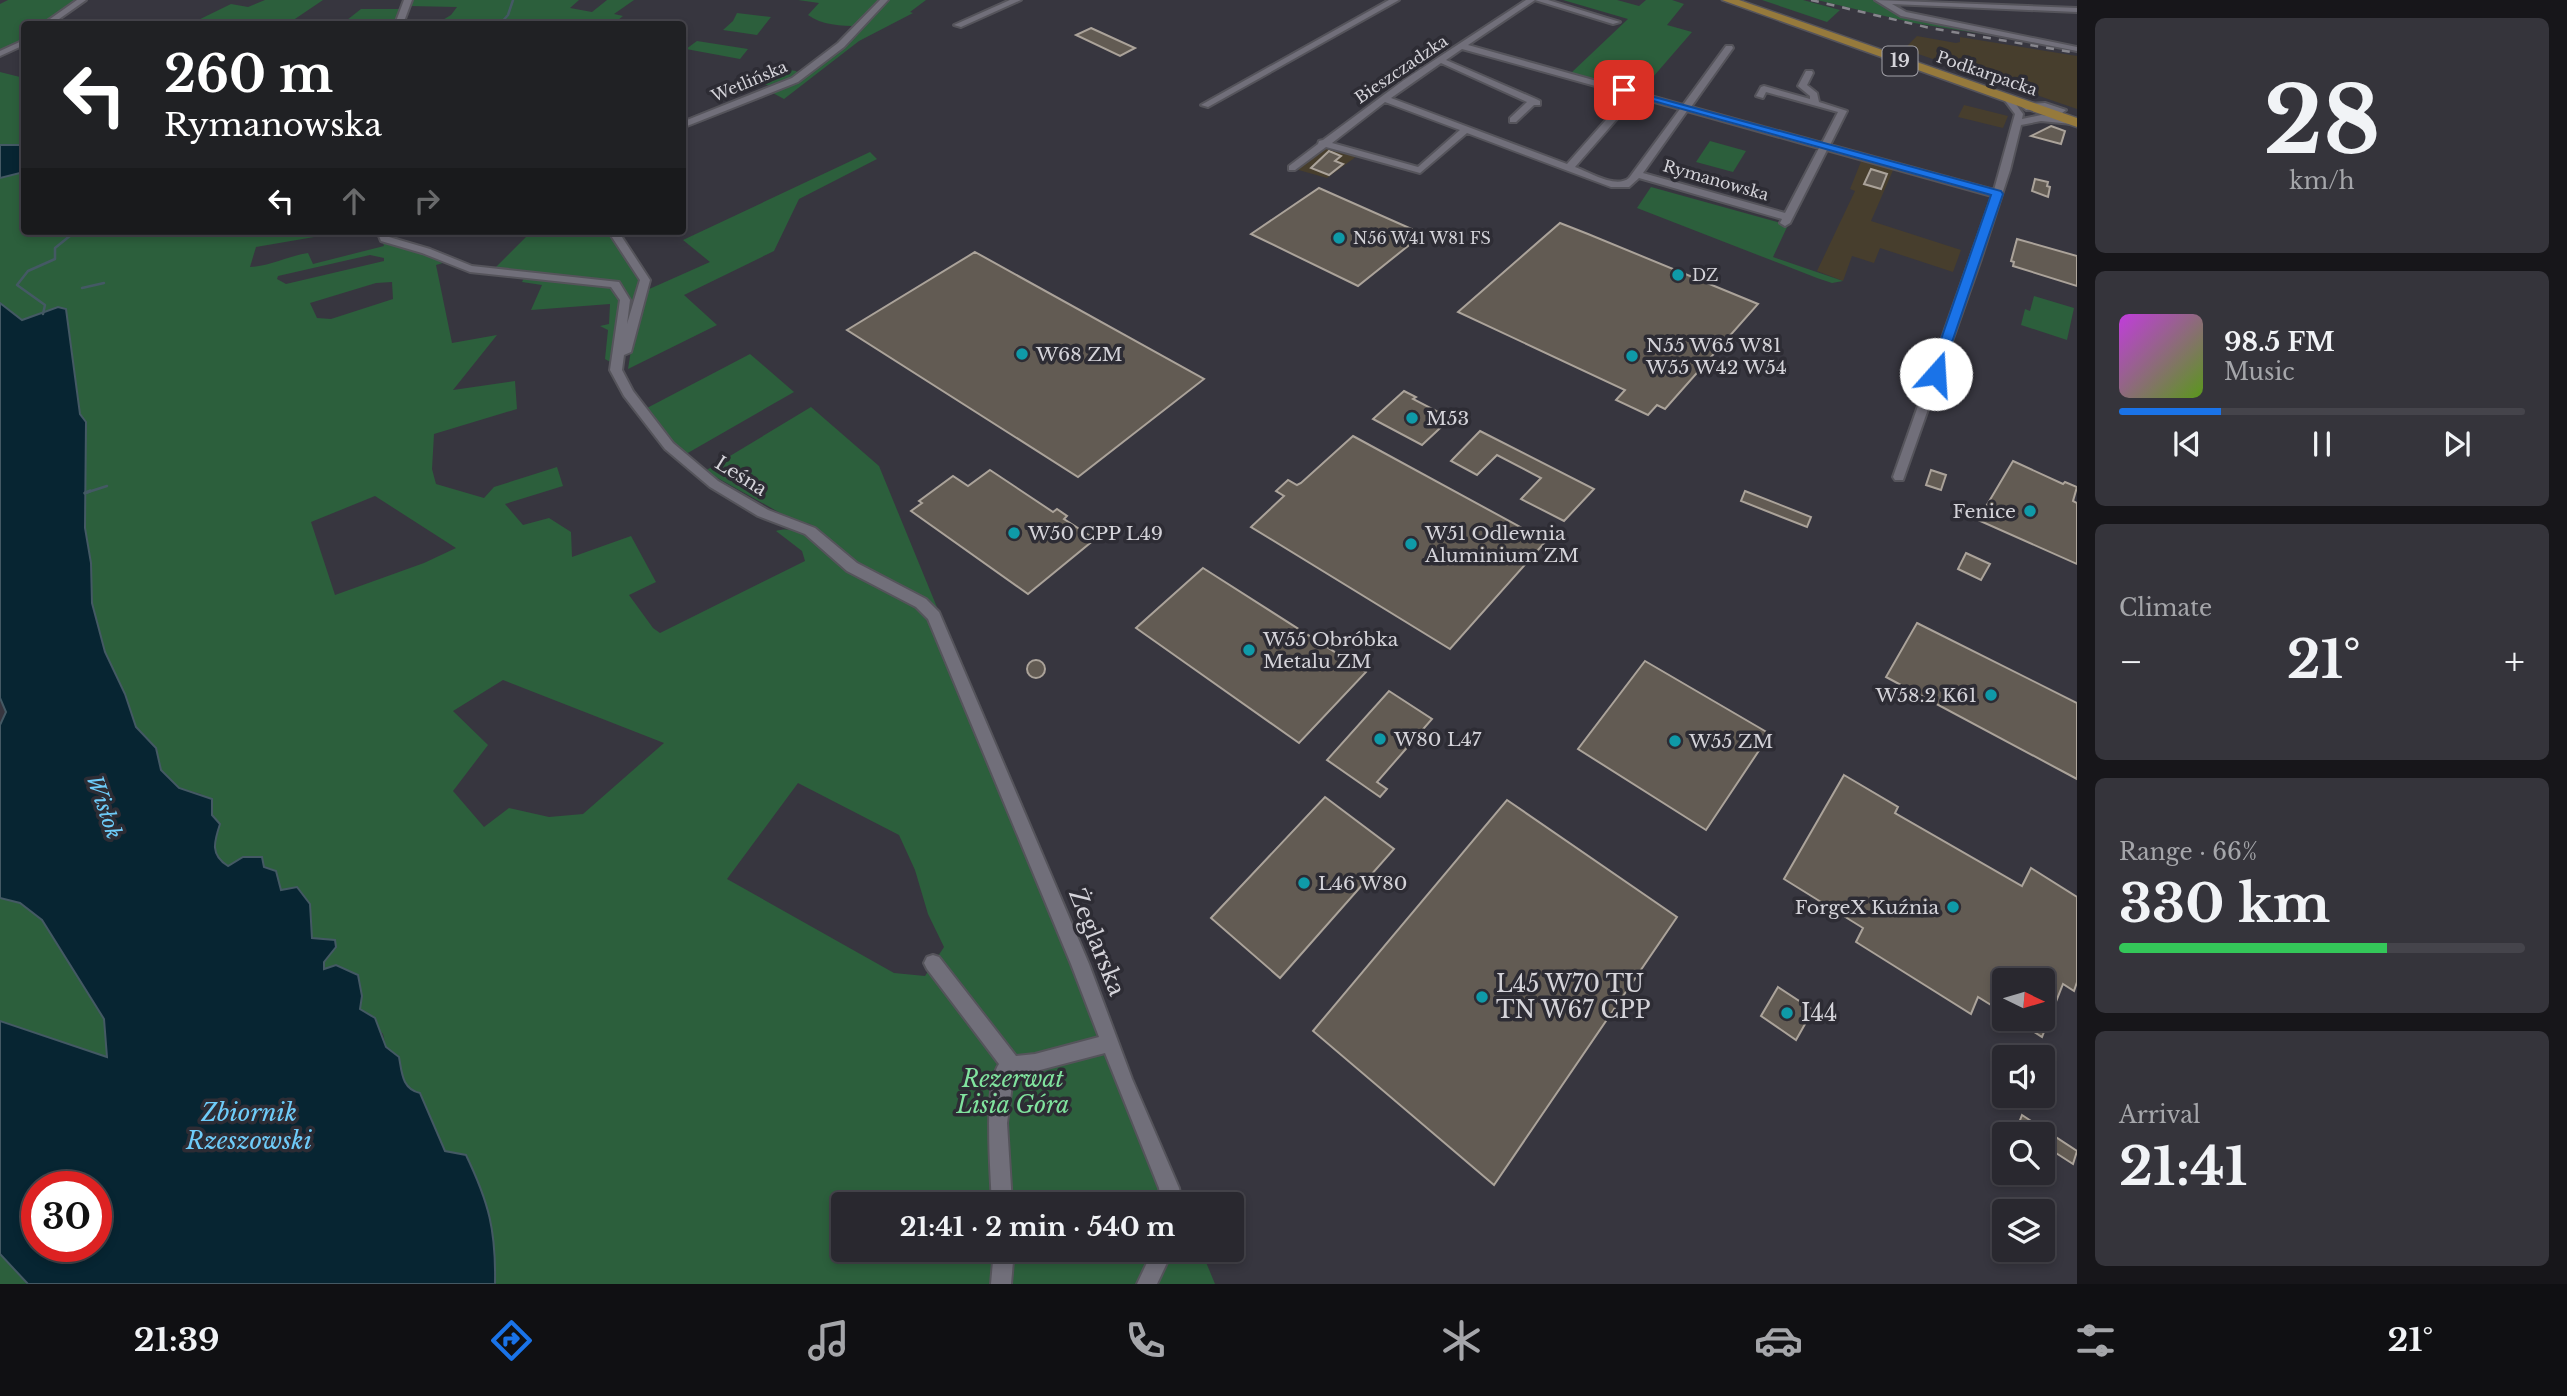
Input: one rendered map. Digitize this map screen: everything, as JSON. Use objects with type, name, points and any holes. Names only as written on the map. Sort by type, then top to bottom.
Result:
[{"type":"main road","name":"Podkarpacka","points":[[1728,0],[2020,108],[2076,120]]},
{"type":"main road","name":"Podkarpacka","points":[[1746,0],[2020,108],[2062,110],[2076,120]]},
{"type":"street","points":[[51,21],[82,0]]},
{"type":"street","points":[[400,21],[408,0]]},
{"type":"street","name":"Wetlińska","points":[[686,123],[795,80],[841,45],[884,0]]},
{"type":"street","points":[[958,25],[1017,0]]},
{"type":"street","points":[[1205,105],[1395,0]]},
{"type":"street","name":"Bieszczadzka","points":[[1292,168],[1384,99],[1531,0]]},
{"type":"street","points":[[1539,0],[1616,22]]},
{"type":"street","points":[[1880,1],[2077,10]]},
{"type":"street","points":[[1880,1],[1904,14],[2077,49]]},
{"type":"street","points":[[0,54],[21,44]]},
{"type":"street","points":[[1464,47],[1997,194]]},
{"type":"street","name":"Rymanowska","points":[[1384,99],[1409,105],[1447,122],[1623,186],[1629,184],[1637,174],[1729,48]]},
{"type":"street","points":[[1440,60],[1535,102],[1513,120]]},
{"type":"street","points":[[1809,73],[1802,86],[1815,97],[1815,103]]},
{"type":"street","name":"Rymanowska","points":[[1637,174],[1786,220],[1843,111],[1764,89],[1760,96]]},
{"type":"street","points":[[1569,167],[1635,93]]},
{"type":"street","points":[[1899,477],[1997,194],[2020,108]]},
{"type":"street","points":[[1322,143],[1420,170],[1467,129]]},
{"type":"street","points":[[384,235],[385,239],[394,243],[426,251],[470,269],[615,284],[625,300],[616,370],[621,381]]},
{"type":"street","points":[[616,235],[645,280],[637,317],[627,344],[621,381]]},
{"type":"street","name":"Leśna","points":[[621,381],[655,432],[714,484],[763,513],[810,531],[852,567],[928,608],[956,663],[1037,860]]},
{"type":"street","name":"Żeglarska","points":[[1037,860],[1170,1192]]},
{"type":"street","points":[[933,963],[1012,1066]]},
{"type":"street","points":[[1002,1192],[998,1104],[1004,1072],[1012,1066],[1035,1063],[1110,1043]]},
{"type":"street","points":[[1001,1284],[1003,1262]]},
{"type":"street","points":[[1147,1284],[1157,1262]]},
{"type":"shaded area","points":[[1917,36],[1956,43],[1960,42],[1960,37],[2077,56],[2077,109],[1898,47],[1906,47]]},
{"type":"shaded area","points":[[1964,105],[2008,116],[2003,128],[1958,117]]},
{"type":"shaded area","points":[[1324,147],[1357,156],[1327,178],[1295,169]]},
{"type":"shaded area","points":[[1862,159],[1894,168],[1871,221],[1961,250],[1953,272],[1880,248],[1874,263],[1852,256],[1843,281],[1817,271],[1855,191],[1850,189]]},
{"type":"green space","points":[[8,0],[79,0],[48,21],[21,21],[21,41],[0,53],[0,4]]},
{"type":"green space","points":[[265,0],[323,0],[292,21],[196,21],[231,4],[248,7]]},
{"type":"green space","points":[[413,0],[579,0],[570,8],[592,12],[607,0],[634,0],[614,14],[623,16],[617,21],[441,21],[457,7],[409,6]]},
{"type":"green space","points":[[798,0],[882,0],[858,26],[819,21],[808,15],[819,3]]},
{"type":"green space","points":[[889,0],[926,0],[910,12],[913,13],[859,41],[784,99],[771,92],[799,79],[855,35]]},
{"type":"green space","points":[[1563,0],[1617,0],[1639,6],[1646,0],[1672,0],[1684,4],[1667,25],[1692,32],[1640,92],[1571,73],[1628,19]]},
{"type":"green space","points":[[1762,0],[1803,0],[1840,10],[1827,22]]},
{"type":"green space","points":[[1817,0],[1876,0],[1896,13],[2051,45],[1914,23]]},
{"type":"green space","points":[[361,9],[401,9],[396,21],[346,21]]},
{"type":"green space","points":[[737,13],[771,17],[757,35],[723,30]]},
{"type":"green space","points":[[697,41],[748,49],[740,59],[686,49]]},
{"type":"green space","points":[[778,68],[799,74],[772,87],[757,81],[751,74]]},
{"type":"green space","points":[[0,72],[21,77],[21,146],[0,145]]},
{"type":"green space","points":[[1710,141],[1746,151],[1733,172],[1696,162]]},
{"type":"green space","points":[[870,152],[877,159],[799,199],[774,251],[684,295],[717,325],[628,369],[647,290],[710,262],[683,240]]},
{"type":"green space","name":"Rezerwat Lisia Góra","points":[[21,173],[21,235],[326,235],[256,247],[250,267],[308,253],[313,264],[384,246],[383,243],[420,251],[446,262],[436,265],[452,343],[497,335],[453,390],[515,381],[517,409],[434,434],[432,469],[436,484],[484,498],[494,487],[557,467],[563,486],[505,504],[523,525],[549,518],[571,532],[572,557],[631,536],[656,582],[629,595],[653,628],[660,633],[805,561],[802,551],[776,531],[783,529],[800,532],[840,549],[810,524],[791,519],[705,471],[811,407],[879,466],[1177,1192],[831,1192],[831,1262],[1206,1262],[1215,1284],[495,1284],[490,1218],[466,1155],[445,1151],[420,1093],[410,1088],[404,1080],[399,1057],[386,1047],[383,1034],[360,1009],[362,996],[324,970],[324,962],[335,947],[325,938],[312,938],[310,904],[281,890],[276,871],[243,857],[228,866],[222,862],[215,848],[220,824],[201,794],[179,788],[161,770],[156,748],[136,727],[125,694],[105,652],[92,603],[91,563],[85,528],[86,422],[80,414],[66,309],[58,307],[21,320],[0,303],[0,178]],"holes":[[[370,255],[384,258],[384,261],[286,284],[277,279],[278,276]],[[392,282],[393,299],[331,319],[317,318],[310,303],[376,283]],[[375,496],[456,548],[424,563],[335,595],[311,522]],[[503,680],[664,743],[583,814],[549,817],[509,808],[484,827],[453,791],[488,745],[453,711]],[[798,783],[899,835],[915,870],[928,914],[944,947],[925,976],[894,973],[727,879]]]},
{"type":"green space","points":[[1651,187],[1788,225],[1773,257],[1843,281],[1832,283],[1817,278],[1637,208]]},
{"type":"green space","points":[[528,235],[613,235],[640,279],[621,360],[628,307],[621,289],[613,280],[537,276],[493,270]]},
{"type":"green space","points":[[524,278],[612,286],[622,302],[614,364],[605,359],[608,330],[600,326],[609,324],[610,304],[531,310],[542,285],[522,282]]},
{"type":"green space","points":[[2034,296],[2074,308],[2067,340],[2021,325],[2025,309],[2030,311]]},
{"type":"green space","points":[[750,354],[794,392],[686,454],[658,429],[647,408]]},
{"type":"green space","points":[[0,898],[20,903],[42,920],[104,1019],[107,1058],[0,1021]]},
{"type":"green space","points":[[0,1254],[28,1284],[0,1284]]},
{"type":"water","points":[[0,145],[20,145],[21,173],[0,178]]},
{"type":"water","name":"Zbiornik Rzeszowski","points":[[0,303],[22,320],[58,307],[66,309],[80,414],[86,422],[85,528],[91,563],[92,603],[105,652],[125,694],[136,727],[156,748],[161,770],[179,788],[212,799],[212,815],[220,824],[215,848],[222,862],[228,866],[243,857],[262,857],[264,867],[276,871],[281,890],[297,887],[310,904],[312,938],[335,940],[336,947],[324,962],[324,969],[336,965],[358,975],[362,996],[360,1009],[375,1018],[386,1047],[399,1057],[404,1080],[410,1088],[420,1093],[445,1151],[466,1155],[474,1172],[490,1217],[495,1284],[28,1284],[0,1254],[0,1021],[107,1057],[104,1019],[42,920],[20,903],[0,898],[0,725],[6,712],[0,698]]},
{"type":"building","points":[[1091,28],[1135,48],[1120,56],[1076,35]]},
{"type":"building","points":[[2051,126],[2065,131],[2061,144],[2031,136]]},
{"type":"building","points":[[1329,151],[1341,156],[1335,161],[1343,164],[1329,175],[1311,168]]},
{"type":"building","points":[[1871,169],[1887,174],[1881,189],[1864,184]]},
{"type":"building","points":[[2035,179],[2048,182],[2048,197],[2032,191]]},
{"type":"building","name":"N56 W41 W81 FS","points":[[1319,188],[1423,234],[1358,286],[1251,234]]},
{"type":"building","name":"N55 W65 W81 W55 W42 W54","points":[[1560,223],[1758,304],[1665,409],[1657,405],[1648,415],[1616,400],[1625,390],[1458,312]]},
{"type":"building","points":[[2017,239],[2077,256],[2077,286],[2013,266],[2014,262],[2011,261]]},
{"type":"building","name":"W68 ZM","points":[[975,252],[1204,379],[1078,477],[847,330]]},
{"type":"building","name":"M53","points":[[1404,391],[1438,412],[1440,410],[1453,416],[1422,445],[1373,419]]},
{"type":"building","points":[[1480,431],[1594,489],[1564,521],[1521,499],[1541,478],[1497,455],[1477,475],[1451,461]]},
{"type":"building","name":"W51 Odlewnia Aluminium ZM","points":[[1353,436],[1546,541],[1450,649],[1251,527],[1284,496],[1276,491],[1288,480],[1297,485],[1301,483]]},
{"type":"building","name":"Fenice","points":[[2013,461],[2063,484],[2065,482],[2077,487],[2073,501],[2077,503],[2077,564],[1978,520]]},
{"type":"building","name":"W50 CPP L49","points":[[990,470],[1053,512],[1057,509],[1067,516],[1064,519],[1095,539],[1028,594],[911,511],[922,503],[919,501],[953,476],[968,486]]},
{"type":"building","points":[[1931,470],[1946,475],[1941,490],[1926,485]]},
{"type":"building","points":[[1745,491],[1811,517],[1807,527],[1741,501]]},
{"type":"building","points":[[1966,553],[1990,564],[1981,580],[1958,569]]},
{"type":"building","name":"W55 Obróbka Metalu ZM","points":[[1203,568],[1366,672],[1299,743],[1136,628]]},
{"type":"building","name":"W58.2 K61","points":[[1917,623],[2077,703],[2077,779],[1886,677]]},
{"type":"building","points":[[1032,660],[1040,660],[1045,669],[1043,676],[1032,678],[1027,673],[1027,665]]},
{"type":"building","name":"W55 ZM","points":[[1645,661],[1770,734],[1706,830],[1578,749]]},
{"type":"building","name":"W80 L47","points":[[1389,691],[1432,719],[1377,782],[1387,789],[1380,797],[1327,760]]},
{"type":"building","name":"ForgeX Kuźnia","points":[[1844,775],[1898,807],[1895,813],[2022,886],[2031,868],[2077,897],[2077,982],[2074,991],[2063,984],[2055,1004],[2055,968],[1992,968],[1992,1006],[1978,997],[1971,1014],[1856,942],[1863,928],[1784,879]]},
{"type":"building","name":"L46 W80","points":[[1325,797],[1394,849],[1280,978],[1211,918]]},
{"type":"building","name":"L45 W70 TU TN W67 CPP","points":[[1507,800],[1677,917],[1494,1185],[1313,1031]]},
{"type":"building","name":"I44","points":[[1778,987],[1813,1010],[1796,1040],[1761,1016]]},
{"type":"building","name":"ForgeX Kuźnia","points":[[2033,1031],[2044,1031],[2042,1037]]},
{"type":"building","points":[[2022,1115],[2033,1122],[2019,1122]]},
{"type":"building","points":[[2055,1137],[2077,1151],[2073,1164],[2055,1152]]},
{"type":"waterway","points":[[503,21],[508,15],[513,0]]},
{"type":"waterway","points":[[43,314],[45,305],[17,285],[28,271],[55,259],[55,248],[71,235]]},
{"type":"waterway","points":[[82,288],[104,283]]},
{"type":"waterway","points":[[90,491],[85,493],[107,486]]},
{"type":"railway","points":[[1811,0],[1930,28],[2077,53]]},
{"type":"place","name":"N56 W41 W81 FS","points":[[1339,238]]},
{"type":"place","name":"DZ","points":[[1678,275]]},
{"type":"place","name":"W68 ZM","points":[[1022,354]]},
{"type":"place","name":"N55 W65 W81 W55 W42 W54","points":[[1632,356]]},
{"type":"place","name":"M53","points":[[1412,418]]},
{"type":"place","name":"Fenice","points":[[2030,511]]},
{"type":"place","name":"W50 CPP L49","points":[[1014,533]]},
{"type":"place","name":"W51 Odlewnia Aluminium ZM","points":[[1411,544]]},
{"type":"place","name":"W55 Obróbka Metalu ZM","points":[[1249,650]]},
{"type":"place","name":"W58.2 K61","points":[[1991,695]]},
{"type":"place","name":"W80 L47","points":[[1380,739]]},
{"type":"place","name":"W55 ZM","points":[[1675,741]]},
{"type":"place","name":"L46 W80","points":[[1304,883]]},
{"type":"place","name":"ForgeX Kuźnia","points":[[1953,907]]},
{"type":"place","name":"L45 W70 TU TN W67 CPP","points":[[1482,997]]},
{"type":"place","name":"I44","points":[[1787,1013]]},
{"type":"route","points":[[1624,90],[1997,194],[1936,374]]},
{"type":"water label","name":"Wisłok","points":[[104,807]]}]
